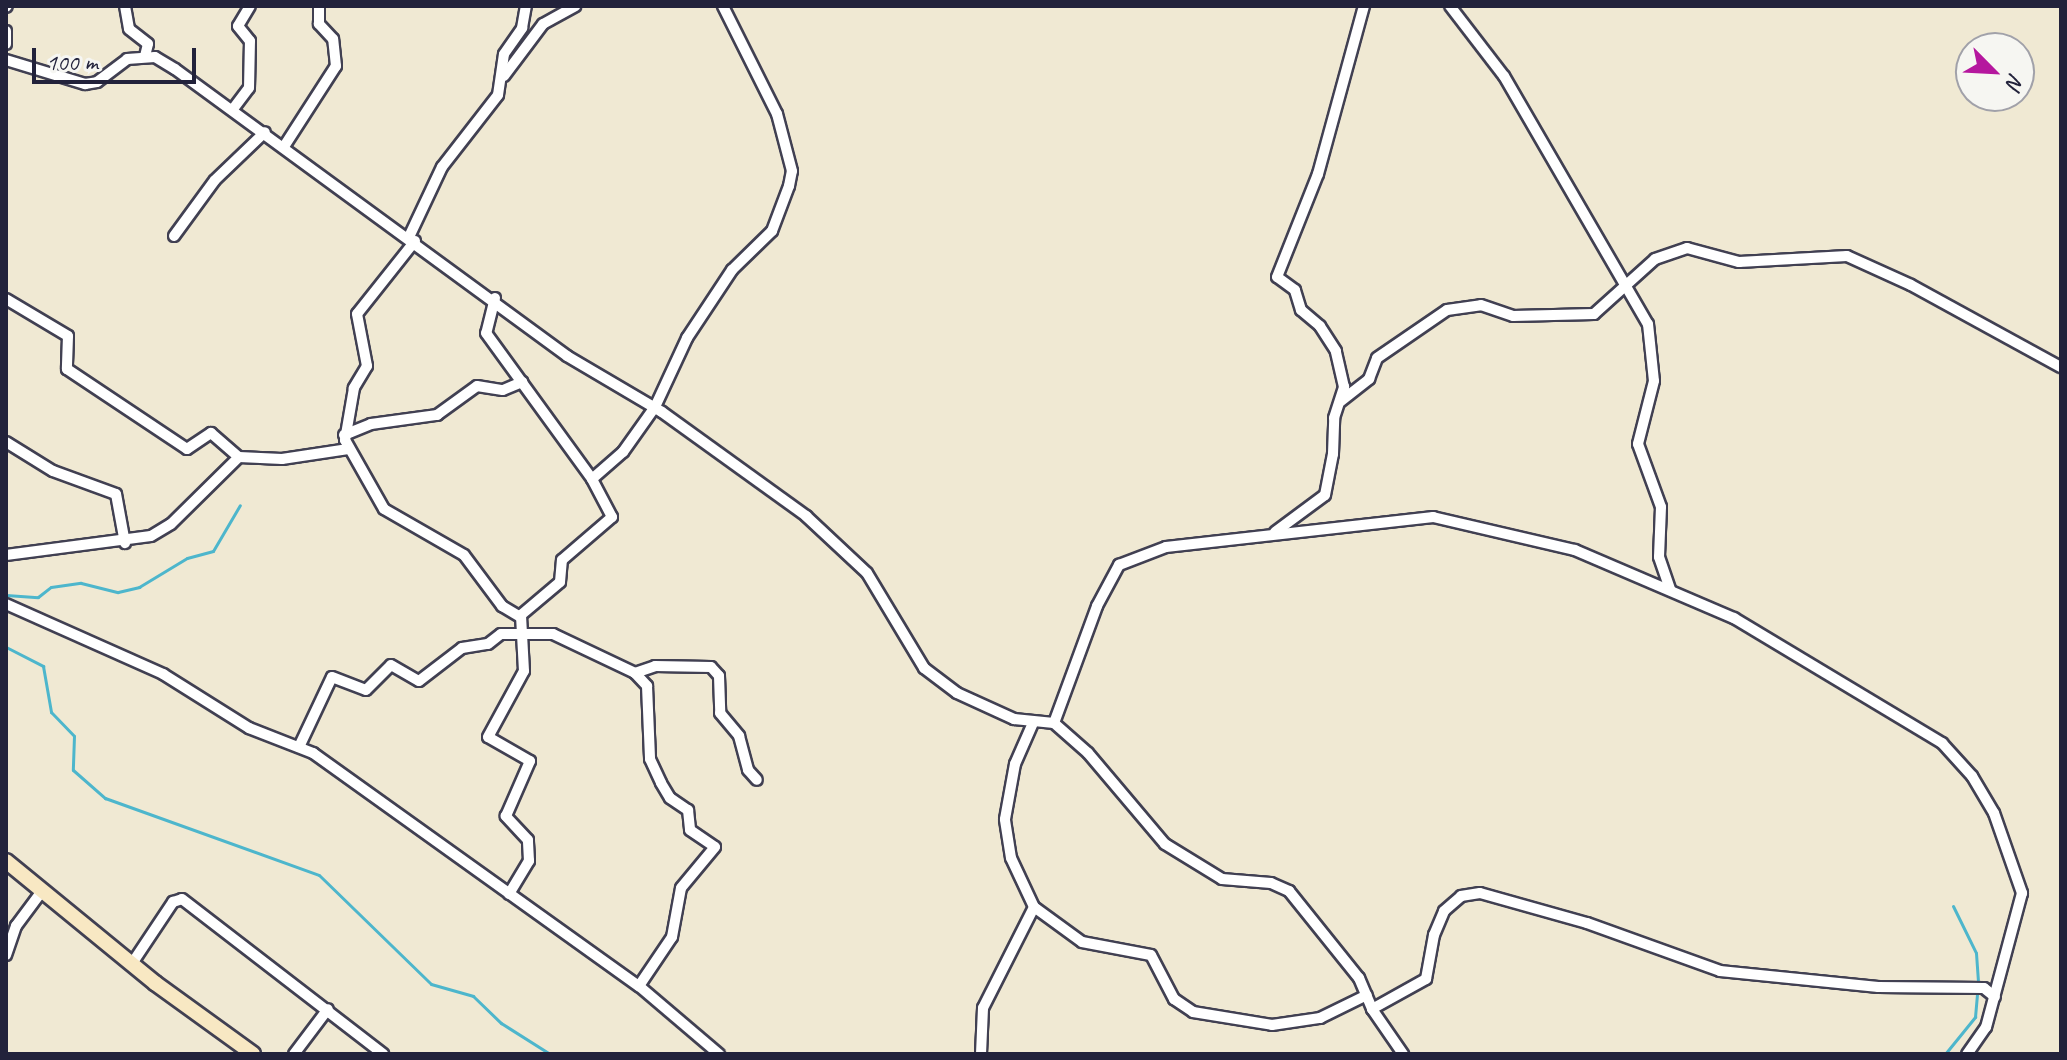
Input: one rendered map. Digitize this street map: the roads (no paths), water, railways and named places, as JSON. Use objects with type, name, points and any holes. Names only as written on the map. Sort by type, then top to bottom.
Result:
[{"type":"street","points":[[125,6],[129,29],[148,44],[145,56]]},
{"type":"street","points":[[233,109],[249,88],[250,41],[238,26],[250,6]]},
{"type":"street","points":[[285,145],[336,66],[333,39],[319,24],[319,6]]},
{"type":"street","points":[[503,78],[504,54],[524,24],[526,6]]},
{"type":"street","points":[[509,894],[529,861],[528,840],[506,816],[530,761],[488,737],[523,675],[524,633],[520,617],[502,606],[464,555],[384,509],[348,449],[344,435],[354,388],[367,366],[357,314],[412,239],[438,174],[490,110],[503,78],[543,24],[575,6]]},
{"type":"street","points":[[592,479],[623,452],[655,407],[687,338],[717,292],[772,231],[791,178],[777,114],[723,6]]},
{"type":"street","points":[[1274,533],[1325,495],[1344,387],[1336,351],[1320,326],[1301,310],[1295,290],[1277,277],[1318,174],[1364,6]]},
{"type":"street","points":[[1450,6],[1504,76],[1630,285],[1654,345],[1654,381],[1638,444],[1661,507],[1659,557],[1670,589]]},
{"type":"street","points":[[6,31],[6,44]]},
{"type":"street","points":[[6,60],[91,84],[127,59],[145,56],[165,63],[285,145],[495,298],[576,362],[655,407],[806,516],[861,567],[915,658],[935,678],[982,707],[1033,723],[1054,723],[1088,753],[1138,819],[1165,844],[1222,879],[1271,883],[1289,891],[1367,995],[1372,1009],[1403,1054]]},
{"type":"street","points":[[174,236],[215,180],[265,132]]},
{"type":"street","points":[[1341,401],[1369,379],[1377,358],[1447,310],[1481,305],[1513,316],[1545,311],[1590,314],[1630,285],[1655,259],[1687,248],[1750,263],[1847,256],[1911,285],[2061,367]]},
{"type":"street","points":[[495,298],[486,333],[592,479],[612,517],[562,560],[560,582],[520,617]]},
{"type":"street","points":[[6,299],[68,336],[67,369],[190,450],[207,434],[215,434],[239,457],[282,459],[348,449]]},
{"type":"street","points":[[344,435],[371,424],[437,415],[477,386],[503,390],[522,382]]},
{"type":"street","points":[[6,442],[53,471],[116,494],[125,543]]},
{"type":"street","points":[[6,555],[125,543],[171,524],[239,457]]},
{"type":"street","points":[[1054,723],[1097,606],[1119,565],[1151,549],[1433,517],[1537,538],[1670,589],[1734,618],[1932,736],[1972,776],[1999,825],[2022,893],[1986,1027],[1967,1054]]},
{"type":"street","points":[[6,604],[172,678],[249,728],[299,747],[427,831],[509,894],[639,986],[719,1054]]},
{"type":"street","points":[[299,747],[332,677],[366,690],[391,665],[419,681],[465,646],[488,644],[501,634],[557,635],[635,673],[647,686],[651,763],[668,796],[688,810],[690,830],[715,847],[681,888],[672,937],[639,986]]},
{"type":"street","points":[[635,673],[655,666],[711,667],[719,676],[720,713],[739,736],[748,770],[757,780]]},
{"type":"street","points":[[1033,723],[1015,764],[1005,819],[1011,858],[1034,907],[1082,942],[1151,955],[1174,999],[1193,1012],[1272,1025],[1320,1018],[1367,995]]},
{"type":"street","points":[[6,861],[131,965],[253,1054]]},
{"type":"street","points":[[6,955],[16,926],[42,891]]},
{"type":"street","points":[[1372,1009],[1426,979],[1434,935],[1444,911],[1461,896],[1480,893],[1573,919],[1720,971],[1878,987],[1984,988],[1995,997]]},
{"type":"street","points":[[131,965],[179,898],[383,1054]]},
{"type":"street","points":[[981,1054],[983,1008],[1034,907]]},
{"type":"street","points":[[294,1054],[328,1009]]},
{"type":"waterway","points":[[6,595],[38,597],[51,587],[81,583],[118,592],[139,587],[187,558],[213,551],[240,505]]},
{"type":"waterway","points":[[6,647],[43,666],[51,712],[74,736],[73,770],[105,798],[319,875],[431,984],[473,996],[501,1023],[550,1054]]},
{"type":"waterway","points":[[1953,906],[1976,953],[1978,985]]},
{"type":"waterway","points":[[1945,1054],[1975,1017],[1977,992]]}]
